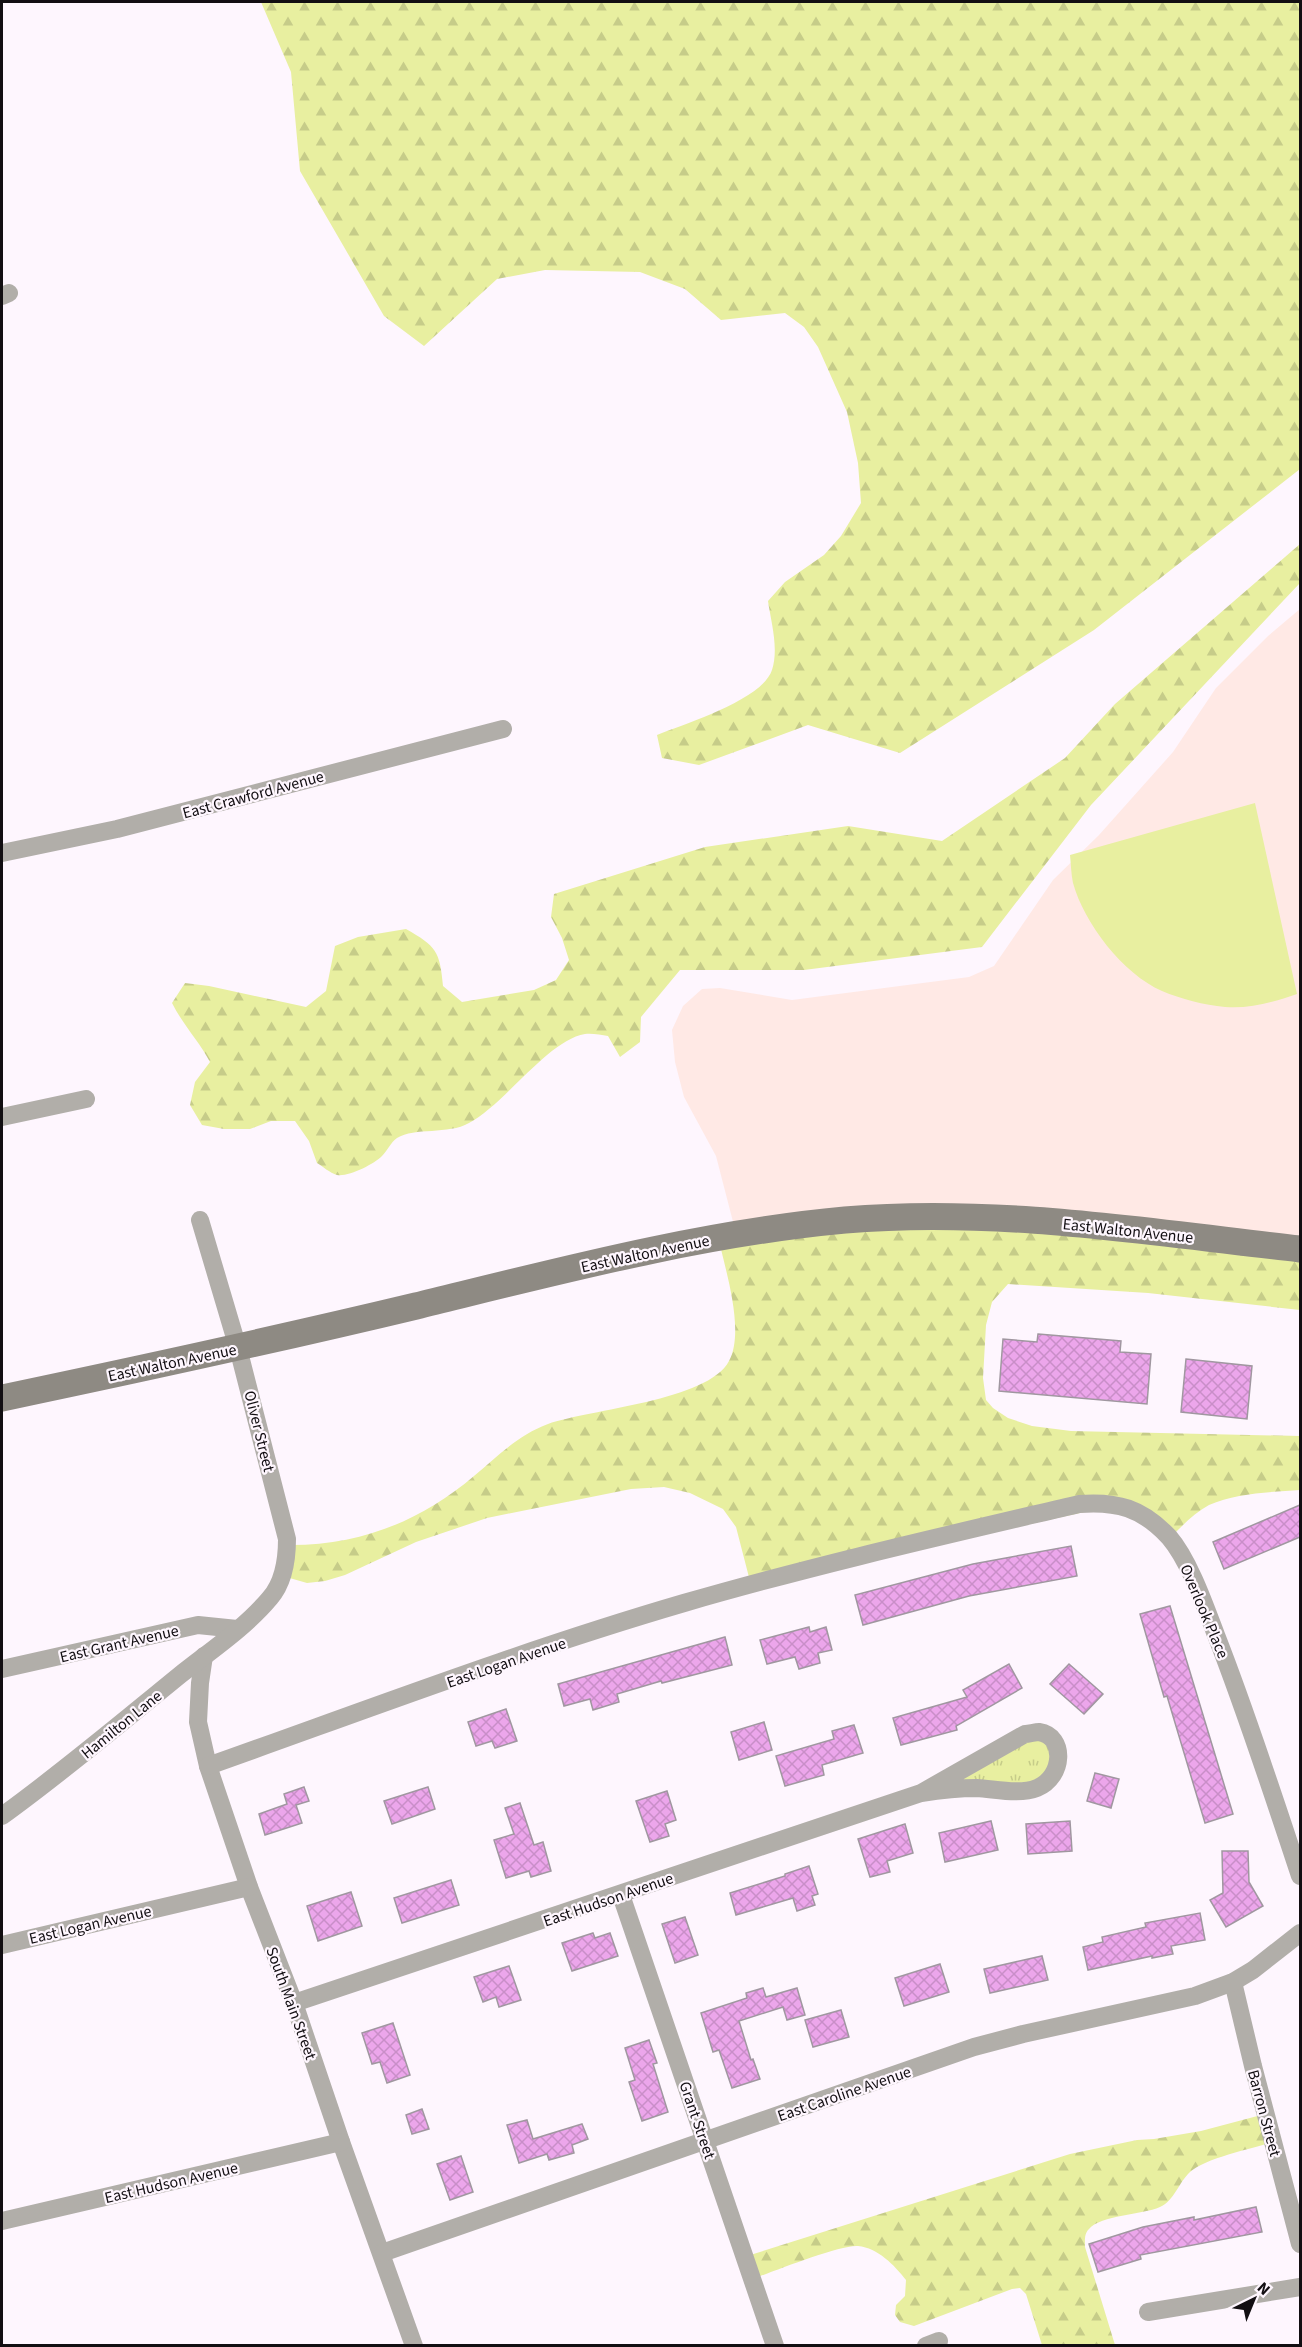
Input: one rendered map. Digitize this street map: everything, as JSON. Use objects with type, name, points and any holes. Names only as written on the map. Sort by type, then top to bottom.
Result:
[{"type":"main road","name":"East Walton Avenue","points":[[2,1398],[238,1348],[540,1276],[688,1244],[794,1226],[846,1220],[950,1217],[1033,1221],[1089,1225],[1300,1249]]},
{"type":"street","name":"East Crawford Avenue","points":[[2,853],[117,829],[503,729]]},
{"type":"street","points":[[2,1117],[86,1099]]},
{"type":"street","name":"Oliver Street","points":[[200,1220],[238,1348],[287,1539],[287,1557],[282,1576],[271,1597],[237,1629]]},
{"type":"street","name":"Overlook Place","points":[[808,1569],[1079,1504],[1101,1502],[1120,1504],[1136,1511],[1153,1522],[1170,1538],[1200,1593],[1230,1671],[1300,1876]]},
{"type":"street","name":"East Logan Avenue","points":[[208,1766],[593,1632],[808,1569]]},
{"type":"street","name":"East Grant Avenue","points":[[2,1669],[198,1625],[237,1629]]},
{"type":"street","name":"Hamilton Lane","points":[[2,1816],[55,1778],[237,1629]]},
{"type":"street","name":"South Main Street","points":[[204,1656],[198,1722],[208,1766],[249,1887],[294,2003],[340,2142],[414,2346]]},
{"type":"street","name":"East Hudson Avenue","points":[[294,2003],[921,1793],[948,1788],[1021,1791],[1036,1789],[1049,1781],[1057,1771],[1059,1757],[1049,1737],[1039,1732],[1025,1734],[921,1793]]},
{"type":"street","name":"East Logan Avenue","points":[[2,1945],[249,1887]]},
{"type":"street","name":"Grant Street","points":[[621,1895],[775,2346]]},
{"type":"street","name":"East Caroline Avenue","points":[[382,2253],[974,2047],[1195,1996],[1233,1982],[1253,1970],[1300,1933]]},
{"type":"street","name":"Barron Street","points":[[1233,1982],[1300,2244]]},
{"type":"street","name":"East Hudson Avenue","points":[[2,2221],[340,2142]]},
{"type":"street","points":[[1148,2312],[1300,2287]]},
{"type":"shaded area","points":[[1300,609],[1300,1249],[739,1245],[716,1156],[684,1097],[675,1062],[672,1030],[683,1006],[702,989],[720,988],[792,1000],[969,977],[994,966],[1053,880],[1099,835],[1173,752],[1216,688],[1268,636]]},
{"type":"green space","points":[[261,2],[1300,2],[1300,469],[1094,630],[900,753],[808,725],[699,765],[662,758],[657,735],[739,701],[765,681],[772,670],[775,653],[768,601],[785,582],[824,555],[841,536],[861,503],[858,463],[847,412],[818,347],[804,327],[785,313],[721,320],[685,289],[640,272],[545,270],[497,279],[424,346],[384,316],[300,171],[291,72]]},
{"type":"green space","points":[[1300,544],[1300,583],[1091,805],[982,947],[804,970],[680,970],[641,1017],[640,1042],[620,1057],[608,1036],[585,1034],[571,1039],[541,1060],[497,1102],[469,1123],[451,1129],[404,1135],[397,1138],[378,1159],[348,1174],[337,1175],[317,1163],[309,1141],[295,1121],[271,1121],[250,1129],[224,1129],[202,1125],[190,1105],[195,1082],[210,1062],[172,1003],[185,983],[306,1007],[326,991],[335,946],[358,937],[406,929],[424,940],[435,951],[443,986],[462,1002],[534,990],[556,980],[569,960],[562,938],[551,917],[554,894],[705,847],[848,826],[942,841],[1065,758],[1115,704]]},
{"type":"green space","points":[[1255,803],[1297,994],[1262,1004],[1225,1007],[1185,999],[1147,983],[1133,973],[1107,946],[1086,914],[1073,883],[1070,855]]},
{"type":"green space","points":[[893,1223],[1300,1249],[1300,1310],[1148,1293],[1008,1284],[992,1302],[986,1325],[983,1378],[986,1400],[993,1408],[1008,1418],[1032,1426],[1071,1431],[1300,1436],[1300,1490],[1254,1494],[1219,1501],[1198,1512],[1170,1538],[1121,1504],[751,1585],[736,1527],[723,1509],[690,1493],[664,1487],[631,1489],[487,1518],[416,1542],[345,1575],[325,1581],[307,1583],[286,1577],[291,1545],[342,1541],[366,1535],[411,1518],[454,1492],[508,1447],[537,1429],[567,1419],[674,1395],[698,1386],[717,1375],[729,1361],[735,1336],[731,1290],[721,1249]]},
{"type":"green space","points":[[1025,1734],[1055,1745],[1049,1781],[948,1788]]},
{"type":"green space","points":[[1265,2114],[1273,2142],[1207,2162],[1190,2172],[1173,2196],[1160,2207],[1112,2218],[1095,2224],[1087,2231],[1085,2247],[1115,2345],[1042,2345],[1026,2294],[1020,2288],[914,2326],[900,2322],[895,2315],[896,2305],[905,2296],[906,2280],[885,2258],[865,2247],[838,2249],[755,2278],[747,2256],[1070,2154],[1137,2140],[1201,2131]]},
{"type":"building","points":[[1038,1334],[1121,1341],[1120,1352],[1151,1354],[1147,1404],[999,1391],[1003,1339],[1037,1342]]},
{"type":"building","points":[[1186,1359],[1252,1366],[1247,1419],[1181,1412]]},
{"type":"building","points":[[1300,1505],[1300,1537],[1224,1569],[1213,1542]]},
{"type":"building","points":[[1071,1546],[1077,1576],[969,1596],[863,1625],[855,1595],[973,1564]]},
{"type":"building","points":[[1170,1606],[1233,1814],[1205,1823],[1140,1614]]},
{"type":"building","points":[[809,1627],[810,1632],[826,1627],[832,1650],[818,1653],[820,1663],[799,1669],[795,1657],[767,1664],[760,1640]]},
{"type":"building","points":[[725,1637],[732,1665],[662,1683],[661,1681],[617,1694],[619,1702],[593,1710],[590,1699],[564,1706],[558,1684]]},
{"type":"building","points":[[1009,1664],[1022,1688],[956,1726],[957,1730],[901,1745],[893,1718],[967,1697],[963,1690]]},
{"type":"building","points":[[1069,1664],[1103,1694],[1084,1714],[1050,1684]]},
{"type":"building","points":[[506,1709],[517,1741],[495,1748],[492,1741],[476,1746],[468,1722]]},
{"type":"building","points":[[764,1722],[772,1750],[739,1760],[731,1732]]},
{"type":"building","points":[[854,1725],[863,1753],[822,1765],[824,1775],[785,1786],[776,1756],[834,1739],[832,1731]]},
{"type":"building","points":[[1095,1773],[1119,1779],[1111,1808],[1087,1801]]},
{"type":"building","points":[[304,1787],[309,1801],[296,1805],[302,1823],[265,1835],[259,1814],[287,1804],[284,1794]]},
{"type":"building","points":[[428,1787],[435,1809],[392,1824],[384,1801]]},
{"type":"building","points":[[667,1791],[676,1820],[665,1824],[669,1836],[650,1842],[636,1801]]},
{"type":"building","points":[[520,1803],[534,1845],[543,1842],[551,1871],[531,1877],[529,1871],[506,1878],[494,1840],[514,1834],[505,1808]]},
{"type":"building","points":[[991,1821],[998,1850],[945,1862],[939,1833]]},
{"type":"building","points":[[1070,1821],[1072,1851],[1028,1854],[1026,1824]]},
{"type":"building","points":[[905,1824],[913,1853],[887,1861],[890,1872],[870,1877],[858,1839]]},
{"type":"building","points":[[1222,1851],[1248,1851],[1249,1882],[1263,1906],[1226,1927],[1210,1900],[1223,1893]]},
{"type":"building","points":[[809,1866],[818,1894],[812,1896],[815,1905],[797,1911],[793,1898],[736,1915],[730,1893]]},
{"type":"building","points":[[451,1880],[459,1905],[402,1923],[394,1898]]},
{"type":"building","points":[[351,1892],[362,1926],[318,1941],[307,1906]]},
{"type":"building","points":[[1200,1913],[1205,1940],[1171,1946],[1173,1954],[1152,1958],[1152,1956],[1088,1970],[1083,1947],[1103,1942],[1102,1937],[1146,1927],[1145,1923]]},
{"type":"building","points":[[685,1917],[698,1955],[675,1963],[662,1924]]},
{"type":"building","points":[[593,1933],[595,1938],[610,1933],[618,1956],[572,1971],[562,1943]]},
{"type":"building","points":[[1042,1956],[1048,1980],[990,1993],[984,1969]]},
{"type":"building","points":[[940,1964],[949,1992],[904,2006],[895,1978]]},
{"type":"building","points":[[509,1966],[521,2000],[499,2007],[496,1997],[483,2002],[474,1977]]},
{"type":"building","points":[[763,1988],[766,1997],[797,1988],[805,2015],[787,2020],[783,2007],[739,2021],[751,2060],[753,2059],[760,2079],[732,2088],[719,2050],[713,2052],[701,2013],[747,1998],[746,1993]]},
{"type":"building","points":[[841,2010],[849,2037],[813,2047],[805,2020]]},
{"type":"building","points":[[393,2023],[410,2075],[387,2083],[380,2062],[372,2064],[362,2033]]},
{"type":"building","points":[[649,2040],[657,2063],[653,2064],[668,2112],[642,2121],[629,2082],[635,2080],[625,2048]]},
{"type":"building","points":[[422,2109],[429,2129],[412,2134],[406,2115]]},
{"type":"building","points":[[527,2120],[533,2139],[582,2124],[588,2139],[572,2145],[574,2153],[549,2160],[547,2154],[519,2163],[507,2125]]},
{"type":"building","points":[[461,2156],[473,2192],[450,2200],[437,2164]]},
{"type":"building","points":[[1256,2207],[1262,2232],[1140,2255],[1141,2259],[1098,2272],[1089,2244],[1143,2227],[1194,2217],[1194,2220]]}]
